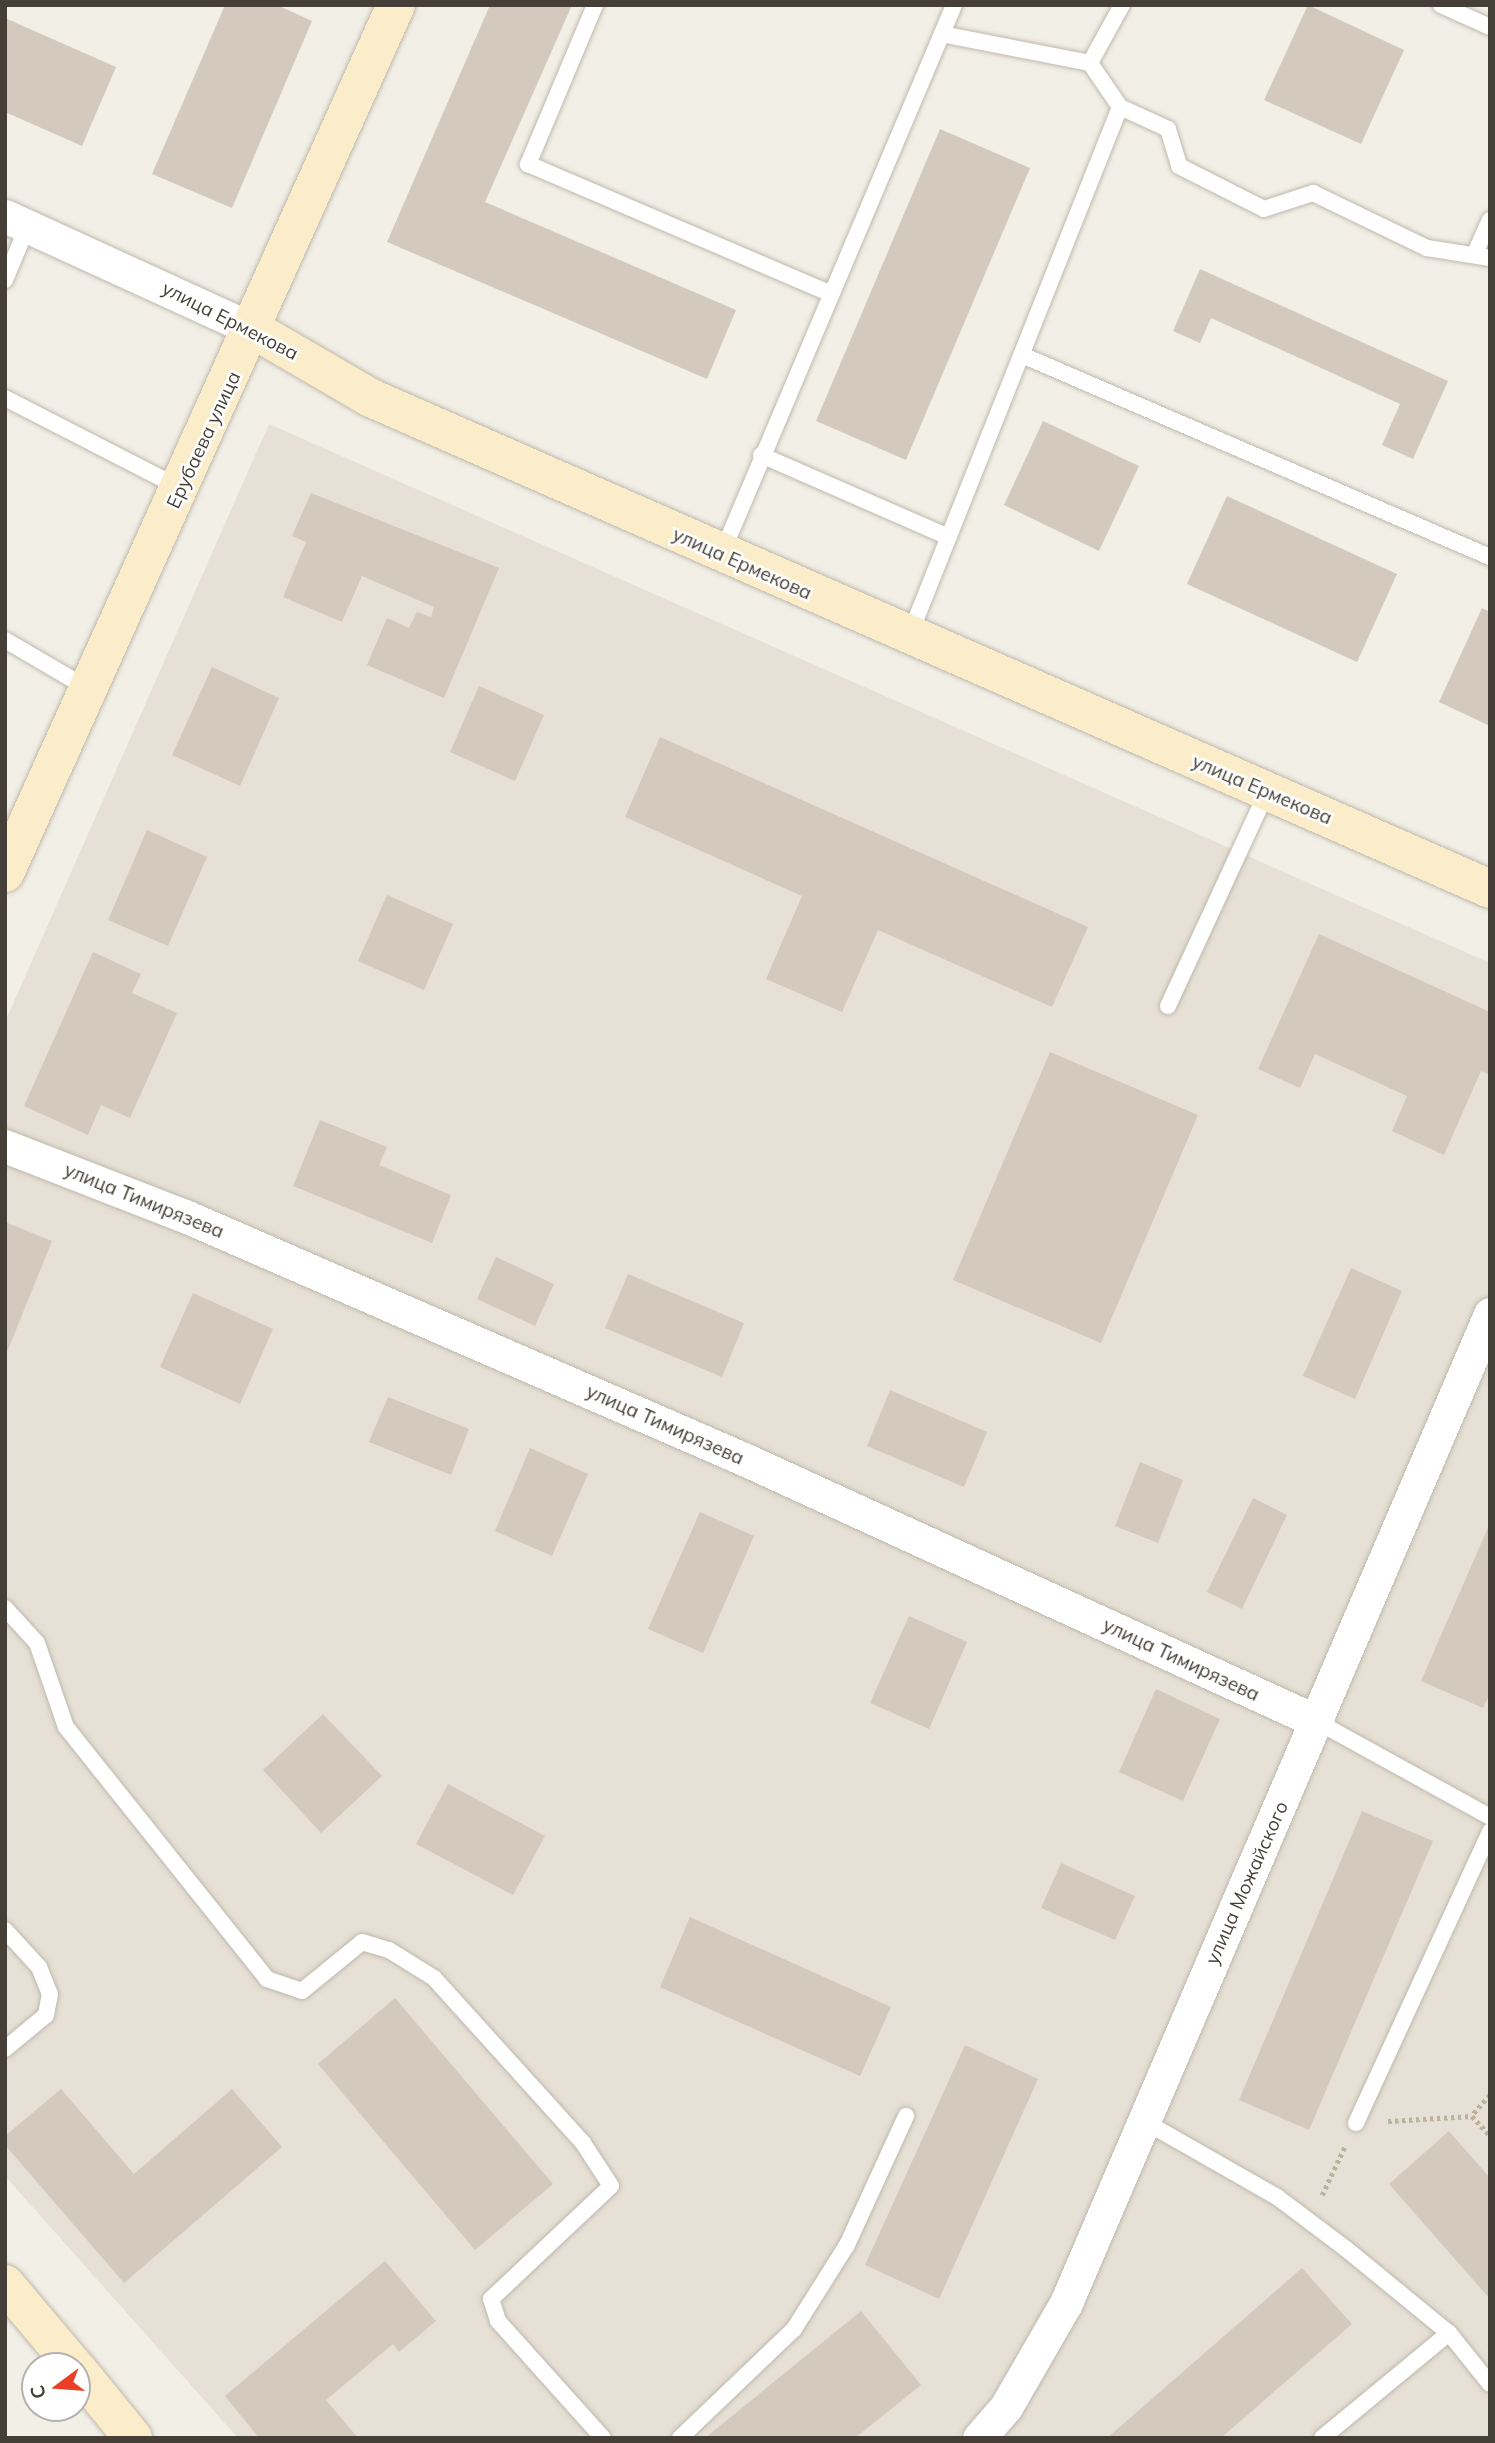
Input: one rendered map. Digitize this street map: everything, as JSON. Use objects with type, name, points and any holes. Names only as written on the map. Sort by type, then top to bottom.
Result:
[{"type":"main road","name":"Ерубаева улица","points":[[5,873],[254,330],[396,5]]},
{"type":"main road","name":"улица Ермекова","points":[[254,330],[370,398],[721,555],[1490,890]]},
{"type":"main road","points":[[5,2284],[62,2352]]},
{"type":"main road","points":[[91,2386],[133,2438]]},
{"type":"street","name":"улица Ермекова","points":[[16,221],[254,330]]},
{"type":"street","name":"улица Тимирязева","points":[[5,1146],[185,1216],[746,1460],[1318,1722]]},
{"type":"street","name":"улица Можайского","points":[[979,2438],[1006,2407],[1066,2304],[1142,2120],[1318,1722],[1490,1314]]},
{"type":"lane","points":[[595,5],[528,164],[827,292]]},
{"type":"lane","points":[[721,555],[827,292],[946,35],[954,5]]},
{"type":"lane","points":[[1090,63],[1122,5]]},
{"type":"lane","points":[[1441,5],[1490,27]]},
{"type":"lane","points":[[946,35],[1090,63],[1120,107],[1168,129],[1179,166],[1264,209],[1313,193],[1427,248],[1483,255],[1490,220]]},
{"type":"lane","points":[[908,637],[1120,107]]},
{"type":"lane","points":[[5,280],[16,221]]},
{"type":"lane","points":[[1021,355],[1490,556]]},
{"type":"lane","points":[[5,398],[181,489]]},
{"type":"lane","points":[[761,455],[949,537]]},
{"type":"lane","points":[[5,640],[89,689]]},
{"type":"lane","points":[[1168,1006],[1267,792]]},
{"type":"lane","points":[[5,1608],[37,1643],[66,1727],[267,1979],[302,1992],[362,1942],[389,1950],[434,1978],[583,2143],[611,2186],[492,2299],[498,2321],[603,2438]]},
{"type":"lane","points":[[1318,1722],[1490,1817]]},
{"type":"lane","points":[[1356,2123],[1490,1831]]},
{"type":"lane","points":[[5,1930],[39,1967],[50,1994],[46,2015],[5,2049]]},
{"type":"lane","points":[[680,2438],[794,2329],[847,2245],[906,2116]]},
{"type":"lane","points":[[1142,2120],[1310,2222],[1449,2333],[1490,2384]]},
{"type":"lane","points":[[1322,2438],[1449,2333]]},
{"type":"path","points":[[1310,2222],[1356,2123],[1472,2116],[1490,2095]]},
{"type":"path","points":[[1472,2116],[1490,2135]]},
{"type":"shaded area","points":[[269,424],[1490,963],[1490,2438],[238,2438],[5,2176],[5,1022]]},
{"type":"building","points":[[225,5],[277,5],[312,21],[232,208],[152,174]]},
{"type":"building","points":[[490,5],[572,5],[485,202],[736,310],[707,379],[387,242]]},
{"type":"building","points":[[1308,5],[1404,50],[1361,144],[1264,100]]},
{"type":"building","points":[[5,18],[116,67],[82,146],[5,112]]},
{"type":"building","points":[[940,129],[1030,168],[906,460],[816,421]]},
{"type":"building","points":[[1200,269],[1448,381],[1413,459],[1382,445],[1400,404],[1211,318],[1200,343],[1173,331]]},
{"type":"building","points":[[1043,421],[1139,466],[1099,551],[1004,505]]},
{"type":"building","points":[[311,493],[499,568],[444,698],[367,665],[387,618],[409,628],[417,612],[431,617],[434,607],[362,576],[342,622],[283,597],[306,542],[292,536]]},
{"type":"building","points":[[1227,496],[1397,574],[1357,662],[1187,584]]},
{"type":"building","points":[[1482,608],[1490,612],[1490,726],[1439,702]]},
{"type":"building","points":[[212,667],[279,698],[240,786],[172,755]]},
{"type":"building","points":[[479,686],[544,715],[515,781],[450,752]]},
{"type":"building","points":[[660,737],[1088,927],[1052,1007],[878,930],[842,1012],[766,979],[802,896],[625,817]]},
{"type":"building","points":[[147,830],[207,857],[168,946],[108,920]]},
{"type":"building","points":[[387,895],[453,924],[424,990],[358,961]]},
{"type":"building","points":[[1319,934],[1490,1012],[1490,1075],[1481,1071],[1444,1155],[1392,1131],[1407,1096],[1315,1054],[1300,1088],[1258,1069]]},
{"type":"building","points":[[93,952],[141,974],[132,993],[177,1013],[130,1118],[101,1105],[88,1135],[24,1106]]},
{"type":"building","points":[[1050,1052],[1198,1115],[1101,1343],[953,1280]]},
{"type":"building","points":[[320,1120],[387,1147],[379,1165],[451,1195],[432,1243],[293,1186]]},
{"type":"building","points":[[5,1222],[52,1241],[5,1357]]},
{"type":"building","points":[[496,1257],[554,1284],[535,1326],[477,1299]]},
{"type":"building","points":[[1351,1268],[1402,1291],[1355,1399],[1303,1376]]},
{"type":"building","points":[[628,1274],[744,1323],[722,1377],[605,1328]]},
{"type":"building","points":[[193,1293],[273,1329],[240,1404],[160,1367]]},
{"type":"building","points":[[890,1390],[987,1432],[964,1487],[867,1446]]},
{"type":"building","points":[[388,1397],[469,1429],[451,1475],[369,1442]]},
{"type":"building","points":[[530,1448],[588,1474],[552,1556],[495,1531]]},
{"type":"building","points":[[1140,1462],[1183,1480],[1158,1543],[1115,1526]]},
{"type":"building","points":[[1253,1498],[1287,1515],[1242,1609],[1207,1592]]},
{"type":"building","points":[[700,1512],[754,1536],[703,1653],[648,1629]]},
{"type":"building","points":[[1490,1523],[1490,1694],[1483,1708],[1421,1681]]},
{"type":"building","points":[[909,1616],[967,1642],[929,1729],[870,1703]]},
{"type":"building","points":[[1156,1689],[1220,1719],[1183,1801],[1119,1772]]},
{"type":"building","points":[[323,1714],[382,1776],[321,1833],[263,1770]]},
{"type":"building","points":[[448,1784],[545,1836],[513,1895],[416,1844]]},
{"type":"building","points":[[1362,1811],[1433,1841],[1309,2130],[1239,2100]]},
{"type":"building","points":[[1061,1863],[1135,1896],[1115,1940],[1041,1908]]},
{"type":"building","points":[[690,1917],[891,2007],[860,2076],[660,1987]]},
{"type":"building","points":[[395,1998],[553,2184],[475,2250],[318,2064]]},
{"type":"building","points":[[965,2045],[1038,2079],[939,2299],[865,2265]]},
{"type":"building","points":[[61,2089],[134,2174],[232,2089],[282,2147],[124,2283],[5,2145],[5,2136]]},
{"type":"building","points":[[1449,2131],[1490,2178],[1490,2299],[1389,2184]]},
{"type":"building","points":[[385,2261],[436,2321],[399,2352],[393,2344],[326,2400],[358,2438],[259,2438],[225,2396]]},
{"type":"building","points":[[1302,2268],[1352,2324],[1221,2438],[1107,2438]]},
{"type":"building","points":[[861,2311],[921,2385],[855,2438],[705,2438]]}]
